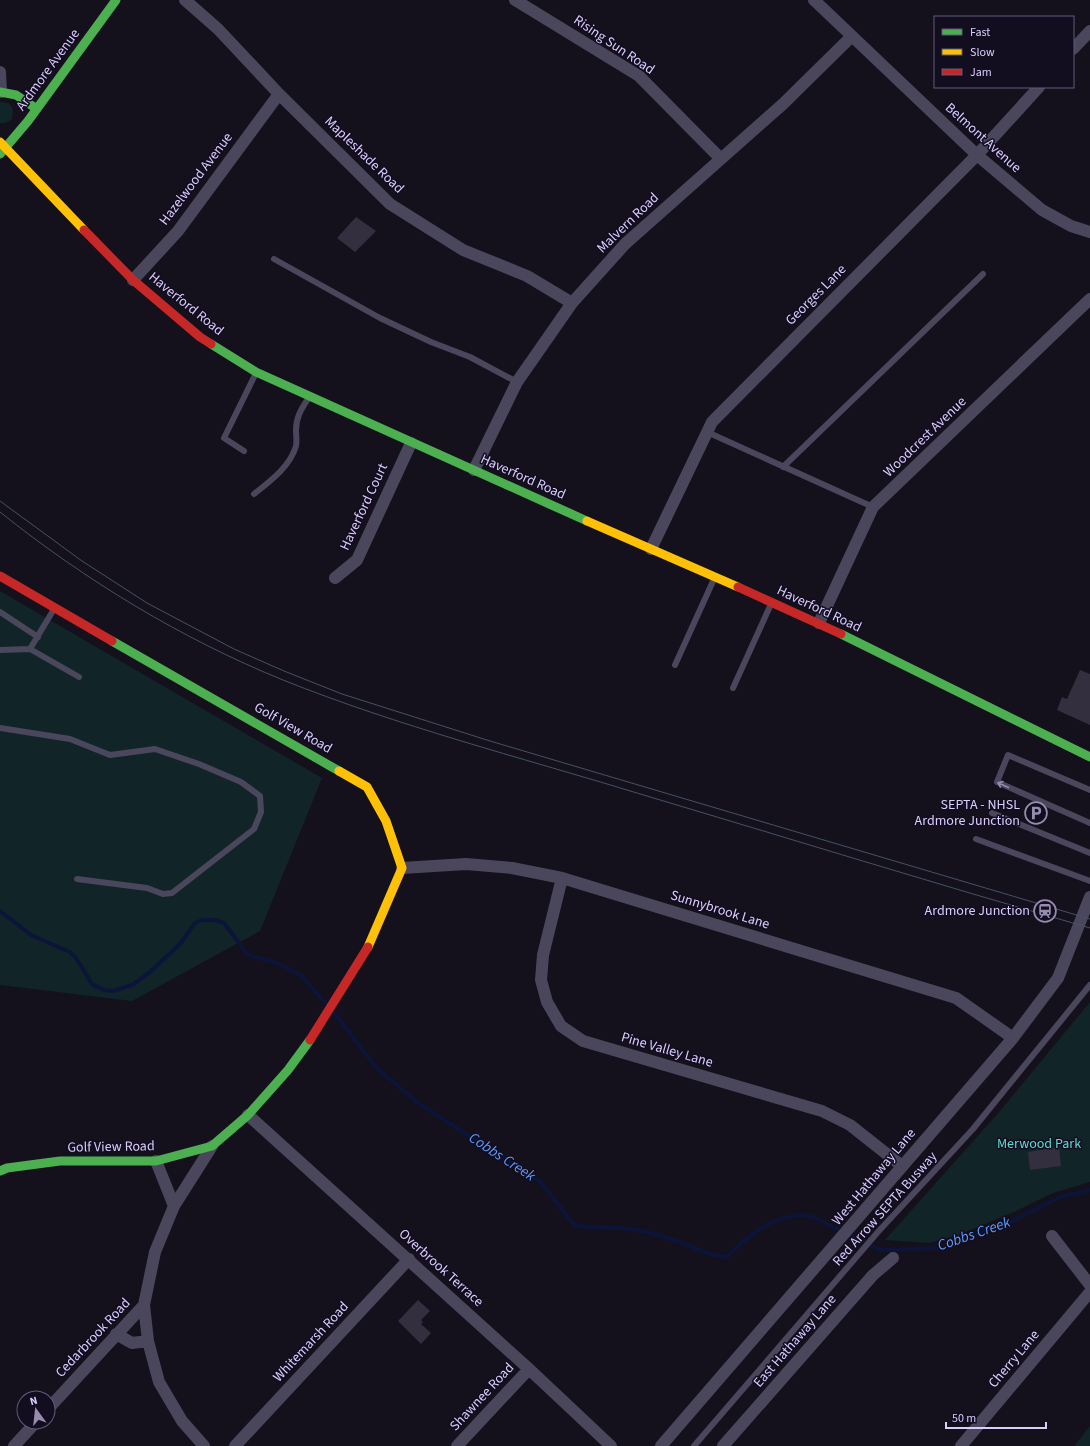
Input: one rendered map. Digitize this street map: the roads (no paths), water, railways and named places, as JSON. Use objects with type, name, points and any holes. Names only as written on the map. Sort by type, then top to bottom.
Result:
[{"type":"street","name":"Ardmore Avenue","points":[[2,148],[37,109],[116,0]]},
{"type":"street","name":"Mapleshade Road","points":[[184,0],[218,28],[280,94],[390,204],[463,250],[527,276],[572,303]]},
{"type":"street","name":"Rising Sun Road","points":[[515,0],[640,76],[721,160]]},
{"type":"street","name":"Belmont Avenue","points":[[814,0],[977,155],[1042,210],[1070,226],[1090,232]]},
{"type":"street","points":[[1074,48],[1090,31]]},
{"type":"street","name":"Malvern Road","points":[[474,470],[517,382],[572,303],[625,244],[783,104],[852,36]]},
{"type":"street","points":[[0,72],[1,92],[20,95],[37,109]]},
{"type":"street","name":"Georges Lane","points":[[651,550],[712,422],[977,155],[1038,88]]},
{"type":"street","name":"Hazelwood Avenue","points":[[133,280],[178,231],[280,94]]},
{"type":"street","name":"Haverford Road","points":[[2,148],[133,280],[200,337],[256,372],[651,550],[819,623],[1090,757]]},
{"type":"street","name":"Woodcrest Avenue","points":[[819,623],[873,507],[1090,299]]},
{"type":"street","name":"Haverford Court","points":[[335,578],[357,560],[410,442]]},
{"type":"street","name":"Golf View Road","points":[[0,576],[366,787],[386,821],[402,868],[373,940],[328,1014],[288,1070],[248,1115],[212,1146],[156,1161],[60,1162],[7,1168],[0,1171]]},
{"type":"street","name":"Sunnybrook Lane","points":[[402,868],[466,864],[512,868],[562,878],[956,998],[1013,1038]]},
{"type":"street","name":"Pine Valley Lane","points":[[562,878],[543,955],[541,980],[547,1002],[561,1026],[583,1041],[822,1111],[850,1124],[902,1166]]},
{"type":"street","name":"West Hathaway Lane","points":[[661,1446],[1013,1038],[1058,978],[1090,897]]},
{"type":"street","name":"Overbrook Terrace","points":[[248,1115],[409,1259],[611,1446]]},
{"type":"street","points":[[204,1446],[182,1420],[159,1382],[148,1341],[144,1305],[155,1252],[174,1206],[212,1146]]},
{"type":"street","points":[[156,1161],[174,1206]]},
{"type":"street","points":[[1052,1236],[1090,1285]]},
{"type":"street","name":"East Hathaway Lane","points":[[723,1446],[873,1275],[893,1258]]},
{"type":"street","name":"Whitemarsh Road","points":[[235,1446],[409,1259]]},
{"type":"street","name":"Cherry Lane","points":[[961,1446],[1090,1292]]},
{"type":"street","name":"Cedarbrook Road","points":[[56,1400],[144,1305]]},
{"type":"street","points":[[116,1334],[132,1343],[148,1341]]},
{"type":"street","name":"Shawnee Road","points":[[457,1446],[529,1369]]},
{"type":"street","points":[[14,1446],[29,1430]]},
{"type":"lane","points":[[274,259],[380,318],[431,342],[470,357],[517,382]]},
{"type":"lane","points":[[783,467],[983,274]]},
{"type":"lane","points":[[244,451],[224,438],[256,372]]},
{"type":"lane","points":[[254,494],[278,474],[291,456],[296,445],[296,428],[300,410],[310,396]]},
{"type":"lane","points":[[707,432],[873,507]]},
{"type":"lane","points":[[675,665],[715,578]]},
{"type":"lane","points":[[733,688],[771,603]]},
{"type":"lane","points":[[30,649],[55,607]]},
{"type":"lane","points":[[0,612],[38,636]]},
{"type":"lane","points":[[0,650],[30,649],[79,677]]},
{"type":"lane","points":[[0,728],[70,739],[110,755],[155,749],[199,764],[241,782],[260,796],[261,812],[254,829],[172,893],[163,894],[147,888],[77,879]]},
{"type":"lane","points":[[1090,790],[1008,755],[997,782],[1090,822]]},
{"type":"lane","points":[[992,813],[1090,853]]},
{"type":"lane","points":[[976,839],[1090,881]]},
{"type":"lane","name":"Red Arrow SEPTA Busway","points":[[694,1446],[877,1233],[972,1129],[1090,985]]},
{"type":"waterway","name":"Cobbs Creek","points":[[0,911],[31,935],[70,952],[76,958],[92,984],[104,990],[113,991],[132,985],[149,973],[180,944],[195,923],[202,920],[215,920],[224,923],[248,955],[277,963],[301,975],[327,1005]]},
{"type":"waterway","name":"Cobbs Creek","points":[[334,1013],[377,1068],[418,1103],[540,1181],[574,1225],[622,1228],[646,1232],[663,1236],[712,1255],[726,1257],[748,1237],[770,1223],[791,1216],[806,1216],[813,1217],[880,1250],[941,1248],[1002,1226],[1060,1197],[1090,1190]]},
{"type":"tram line","points":[[0,501],[82,561],[147,603],[234,649],[342,694],[490,741],[1090,919]]},
{"type":"tram line","points":[[0,512],[32,537],[100,584],[171,627],[245,664],[326,697],[459,740],[1090,928]]},
{"type":"place","name":"SEPTA - NHSL Ardmore Junction","points":[[1036,813]]},
{"type":"place","name":"Ardmore Junction","points":[[1045,911]]},
{"type":"park label","name":"Merwood Park","points":[[1039,1144]]}]
